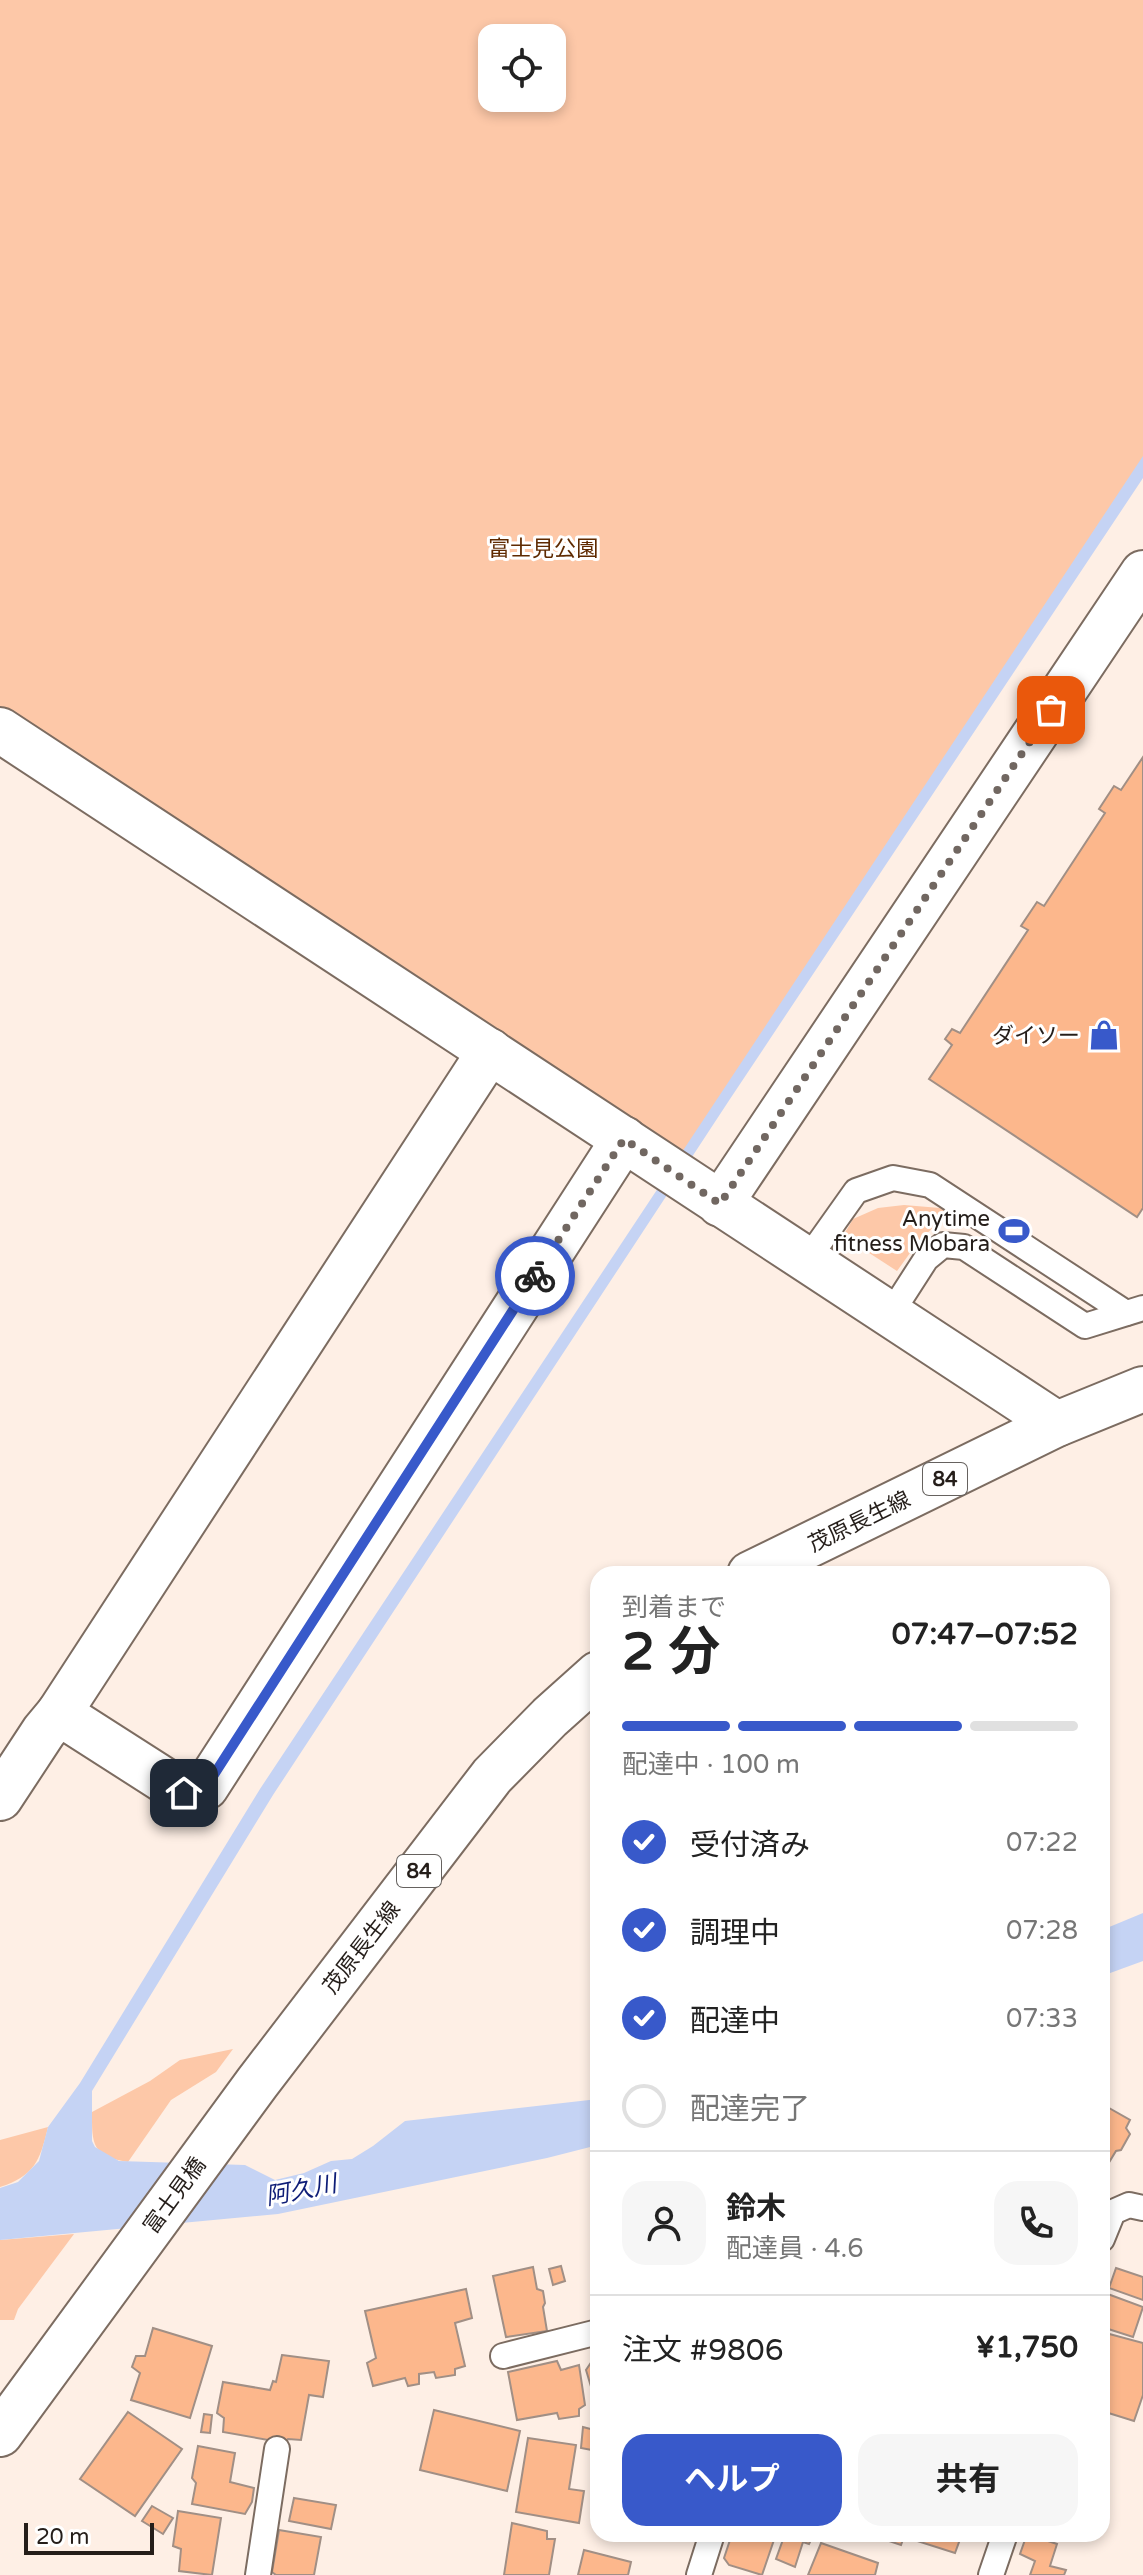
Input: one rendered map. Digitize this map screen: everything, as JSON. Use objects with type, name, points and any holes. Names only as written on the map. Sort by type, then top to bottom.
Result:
[{"type":"street","points":[[720,1204],[1143,573]]},
{"type":"street","points":[[0,730],[1057,1424]]},
{"type":"street","points":[[0,1798],[59,1713],[490,1051]]},
{"type":"street","points":[[59,1713],[184,1793],[206,1787],[624,1139]]},
{"type":"street","name":"茂原長生線","points":[[766,1566],[1057,1424],[1143,1389]]},
{"type":"street","name":"茂原長生線","points":[[257,2083],[492,1776],[590,1681]]},
{"type":"street","name":"富士見橋","points":[[0,2434],[257,2083]]},
{"type":"lane","points":[[807,1260],[856,1191],[893,1178],[930,1185],[1134,1310]]},
{"type":"lane","points":[[890,1315],[926,1259],[943,1245],[964,1247],[1085,1326],[1134,1310]]},
{"type":"lane","points":[[1110,2219],[1113,2212],[1129,2205],[1143,2208]]},
{"type":"lane","points":[[503,2356],[590,2334]]},
{"type":"lane","points":[[258,2575],[277,2449]]},
{"type":"lane","points":[[699,2575],[709,2542]]},
{"type":"lane","points":[[991,2575],[1002,2542]]},
{"type":"green space","name":"富士見公園","points":[[0,0],[1143,0],[1143,458],[671,1171],[0,730]]},
{"type":"green space","points":[[904,1205],[940,1208],[963,1224],[938,1223],[918,1242],[897,1271],[843,1236],[853,1219],[878,1208]]},
{"type":"green space","points":[[233,2049],[216,2072],[171,2100],[128,2162],[100,2152],[92,2132],[92,2112],[150,2081],[180,2060]]},
{"type":"green space","points":[[48,2127],[34,2166],[21,2178],[0,2187],[0,2140]]},
{"type":"green space","points":[[74,2234],[18,2309],[14,2320],[0,2320],[0,2240]]},
{"type":"water","name":"阿久川","points":[[1143,456],[1143,478],[273,1795],[92,2091],[92,2141],[95,2147],[119,2161],[245,2165],[275,2180],[304,2173],[331,2161],[352,2159],[405,2121],[590,2100],[590,2147],[278,2214],[0,2240],[0,2188],[18,2182],[39,2161],[48,2127],[80,2083],[260,1789]]},
{"type":"water","points":[[1143,1913],[1143,1961],[1110,1973],[1110,1927]]},
{"type":"building","points":[[1143,757],[1143,1208],[1137,1217],[929,1079],[952,1045],[945,1039],[952,1029],[960,1033],[1028,930],[1021,926],[1037,902],[1044,906],[1105,813],[1099,809],[1114,786],[1121,790]]},
{"type":"building","points":[[1110,2109],[1130,2120],[1126,2128],[1130,2134],[1121,2150],[1116,2151],[1110,2161]]},
{"type":"building","points":[[561,2266],[565,2281],[553,2285],[549,2269]]},
{"type":"building","points":[[533,2267],[537,2289],[543,2291],[547,2331],[506,2337],[493,2276]]},
{"type":"building","points":[[1116,2268],[1143,2277],[1143,2300],[1110,2288]]},
{"type":"building","points":[[466,2289],[472,2318],[455,2323],[465,2366],[455,2369],[455,2375],[436,2378],[434,2372],[419,2374],[419,2384],[408,2386],[405,2378],[373,2386],[367,2363],[376,2358],[365,2311]]},
{"type":"building","points":[[1110,2295],[1143,2307],[1133,2337],[1110,2330]]},
{"type":"building","points":[[153,2328],[212,2346],[190,2418],[131,2400],[140,2373],[132,2367],[136,2356],[145,2356]]},
{"type":"building","points":[[1110,2334],[1143,2343],[1143,2395],[1134,2421],[1110,2414]]},
{"type":"building","points":[[282,2355],[329,2361],[323,2397],[309,2395],[301,2440],[288,2439],[285,2443],[223,2432],[224,2418],[217,2413],[223,2382],[270,2390],[273,2381],[276,2382]]},
{"type":"building","points":[[557,2361],[561,2370],[579,2365],[585,2405],[579,2409],[579,2416],[559,2419],[557,2413],[517,2420],[508,2372]]},
{"type":"building","points":[[434,2410],[520,2431],[507,2491],[420,2470]]},
{"type":"building","points":[[128,2412],[182,2449],[135,2516],[80,2479]]},
{"type":"building","points":[[204,2414],[212,2415],[210,2433],[201,2432]]},
{"type":"building","points":[[583,2427],[590,2429],[590,2450],[581,2448]]},
{"type":"building","points":[[528,2438],[576,2445],[569,2489],[584,2491],[579,2523],[516,2512]]},
{"type":"building","points":[[198,2446],[235,2453],[230,2482],[254,2488],[252,2502],[245,2514],[192,2504],[196,2483],[192,2478]]},
{"type":"building","points":[[294,2498],[336,2505],[331,2529],[289,2521]]},
{"type":"building","points":[[152,2506],[173,2518],[163,2534],[142,2521]]},
{"type":"building","points":[[178,2511],[221,2518],[212,2575],[179,2571],[181,2549],[173,2546]]},
{"type":"building","points":[[512,2523],[547,2531],[547,2539],[555,2539],[549,2575],[504,2575]]},
{"type":"building","points":[[279,2530],[321,2537],[314,2575],[276,2575],[272,2572]]},
{"type":"building","points":[[729,2542],[773,2542],[762,2575],[729,2565],[724,2558]]},
{"type":"building","points":[[782,2542],[803,2542],[795,2567],[776,2559]]},
{"type":"building","points":[[920,2542],[959,2542],[955,2553]]},
{"type":"building","points":[[1024,2542],[1057,2544],[1050,2566],[1066,2570],[1064,2575],[1030,2575],[1035,2561],[1020,2554]]},
{"type":"building","points":[[821,2543],[878,2563],[875,2575],[808,2575]]},
{"type":"building","points":[[584,2550],[631,2562],[628,2575],[578,2575]]},
{"type":"way so far","points":[[535,1276],[624,1139],[720,1204],[1051,710]]},
{"type":"place","name":"ダイソー","points":[[1104,1035]]},
{"type":"place","name":"Anytime fitness Mobara","points":[[1014,1231]]},
{"type":"route","points":[[184,1793],[206,1787],[535,1276]]}]
